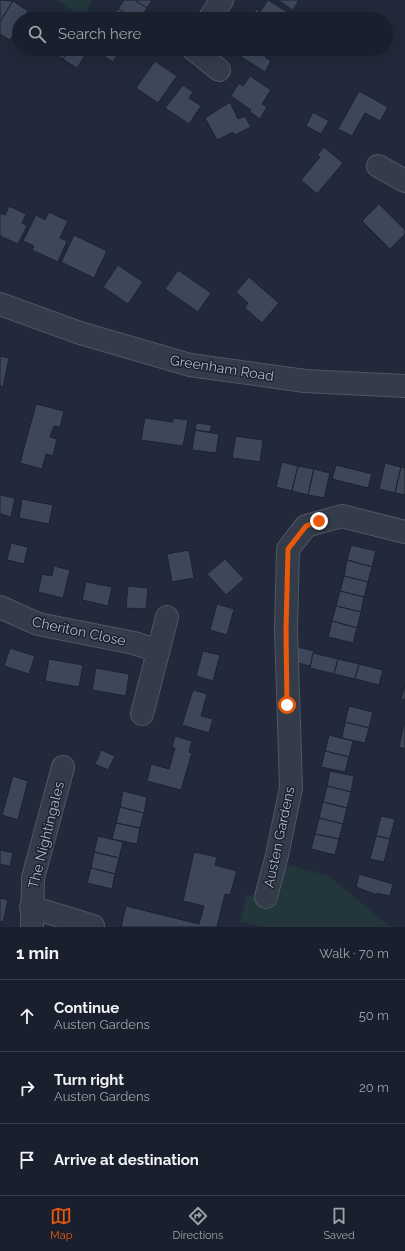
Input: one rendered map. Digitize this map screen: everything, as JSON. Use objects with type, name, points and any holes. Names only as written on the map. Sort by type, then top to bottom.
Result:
[{"type":"street","points":[[214,12],[222,0]]},
{"type":"street","points":[[202,56],[219,70]]},
{"type":"street","points":[[378,166],[405,181]]},
{"type":"street","name":"Greenham Road","points":[[0,304],[80,333],[190,365],[305,381],[405,386]]},
{"type":"street","name":"Austen Gardens","points":[[266,897],[277,855],[291,788],[286,630],[288,549],[306,526],[342,516],[405,532]]},
{"type":"street","name":"Cheriton Close","points":[[0,607],[38,624],[134,643],[158,651]]},
{"type":"street","points":[[142,714],[167,616]]},
{"type":"street","name":"The Nightingales","points":[[31,917],[33,878],[63,767]]},
{"type":"street","points":[[31,917],[93,926]]},
{"type":"green space","points":[[56,0],[93,0],[86,12],[75,12]]},
{"type":"green space","points":[[282,863],[329,876],[391,927],[262,927],[240,922],[247,895],[277,902],[282,884],[277,883]]},
{"type":"building","points":[[0,0],[13,1],[0,22]]},
{"type":"building","points":[[124,0],[135,0],[147,8],[144,12],[123,12],[118,9]]},
{"type":"building","points":[[135,0],[152,0],[147,8]]},
{"type":"building","points":[[268,0],[287,12],[260,12]]},
{"type":"building","points":[[278,0],[299,0],[293,10]]},
{"type":"building","points":[[13,1],[28,11],[12,12],[12,37],[10,40],[0,34],[0,22]]},
{"type":"building","points":[[118,9],[123,12],[116,12]]},
{"type":"building","points":[[58,56],[65,56],[63,59]]},
{"type":"building","points":[[65,56],[85,56],[77,68],[63,59]]},
{"type":"building","points":[[104,56],[117,56],[113,62]]},
{"type":"building","points":[[240,56],[266,56],[265,57],[271,61],[265,72]]},
{"type":"building","points":[[155,61],[177,76],[158,103],[136,88]]},
{"type":"building","points":[[250,76],[271,90],[262,104],[267,107],[260,119],[250,112],[251,110],[231,96],[239,83],[243,86]]},
{"type":"building","points":[[183,85],[193,92],[189,98],[201,106],[189,124],[165,108]]},
{"type":"building","points":[[359,91],[388,107],[380,121],[365,113],[352,136],[338,129]]},
{"type":"building","points":[[230,102],[238,119],[245,116],[251,127],[235,135],[233,132],[217,140],[205,118]]},
{"type":"building","points":[[313,112],[329,121],[321,134],[306,126]]},
{"type":"building","points":[[324,147],[343,163],[317,194],[301,180],[320,157],[317,155]]},
{"type":"building","points":[[379,204],[405,230],[405,234],[390,249],[362,221]]},
{"type":"building","points":[[9,206],[26,214],[22,223],[27,226],[18,244],[0,236],[0,213],[5,215]]},
{"type":"building","points":[[49,212],[68,221],[60,238],[67,241],[58,262],[32,250],[34,246],[23,241],[36,215],[45,220]]},
{"type":"building","points":[[74,235],[107,251],[94,278],[61,262]]},
{"type":"building","points":[[118,265],[143,282],[128,304],[103,287]]},
{"type":"building","points":[[178,270],[211,293],[198,312],[165,289]]},
{"type":"building","points":[[249,277],[279,303],[262,323],[245,308],[248,303],[236,292]]},
{"type":"building","points":[[0,356],[9,358],[3,387],[0,386]]},
{"type":"building","points":[[36,404],[64,411],[60,427],[54,426],[50,437],[57,439],[53,456],[46,454],[42,469],[20,463]]},
{"type":"building","points":[[145,418],[173,422],[173,418],[188,420],[183,446],[141,440]]},
{"type":"building","points":[[196,423],[212,425],[210,432],[195,430]]},
{"type":"building","points":[[195,430],[219,434],[216,453],[192,450]]},
{"type":"building","points":[[236,436],[263,440],[260,462],[232,458]]},
{"type":"building","points":[[282,462],[298,466],[292,491],[276,487]]},
{"type":"building","points":[[385,463],[401,467],[395,493],[379,489]]},
{"type":"building","points":[[336,465],[372,474],[368,488],[332,479]]},
{"type":"building","points":[[298,466],[314,469],[308,495],[292,491]]},
{"type":"building","points":[[401,467],[405,468],[405,495],[395,493]]},
{"type":"building","points":[[314,469],[330,473],[324,498],[308,495]]},
{"type":"building","points":[[0,495],[15,498],[11,517],[0,514]]},
{"type":"building","points":[[22,499],[53,505],[49,524],[19,518]]},
{"type":"building","points":[[11,543],[28,547],[24,564],[7,560]]},
{"type":"building","points":[[351,545],[376,551],[372,567],[347,560]]},
{"type":"building","points":[[189,550],[194,578],[172,582],[167,554]]},
{"type":"building","points":[[225,559],[244,579],[226,595],[207,574]]},
{"type":"building","points":[[347,560],[372,567],[368,582],[344,576]]},
{"type":"building","points":[[54,566],[70,570],[63,598],[38,592],[42,574],[52,576]]},
{"type":"building","points":[[344,576],[368,582],[364,597],[340,591]]},
{"type":"building","points":[[86,582],[112,587],[108,606],[82,600]]},
{"type":"building","points":[[128,586],[148,588],[146,609],[126,608]]},
{"type":"building","points":[[340,591],[364,597],[361,612],[336,606]]},
{"type":"building","points":[[217,604],[234,609],[227,635],[210,630]]},
{"type":"building","points":[[336,606],[361,612],[357,628],[332,621]]},
{"type":"building","points":[[332,621],[357,628],[353,643],[328,637]]},
{"type":"building","points":[[294,646],[314,651],[310,666],[290,661]]},
{"type":"building","points":[[10,648],[35,656],[29,674],[4,666]]},
{"type":"building","points":[[203,651],[220,655],[213,681],[196,676]]},
{"type":"building","points":[[313,653],[338,659],[334,674],[310,668]]},
{"type":"building","points":[[49,659],[83,665],[79,687],[45,681]]},
{"type":"building","points":[[338,659],[359,664],[355,679],[334,674]]},
{"type":"building","points":[[359,664],[383,670],[379,685],[355,679]]},
{"type":"building","points":[[96,668],[129,674],[126,696],[92,690]]},
{"type":"building","points":[[405,684],[405,700],[401,699]]},
{"type":"building","points":[[193,690],[207,694],[201,716],[213,719],[209,733],[182,725]]},
{"type":"building","points":[[349,706],[373,712],[369,728],[345,722]]},
{"type":"building","points":[[345,722],[369,728],[365,743],[342,738]]},
{"type":"building","points":[[405,724],[405,749],[399,747]]},
{"type":"building","points":[[329,735],[353,741],[349,757],[325,751]]},
{"type":"building","points":[[175,736],[192,741],[189,752],[192,753],[181,790],[147,781],[151,764],[169,769],[175,748],[172,747]]},
{"type":"building","points":[[101,750],[115,756],[108,770],[95,764]]},
{"type":"building","points":[[325,751],[349,757],[345,772],[321,767]]},
{"type":"building","points":[[330,771],[354,776],[351,792],[327,786]]},
{"type":"building","points":[[13,776],[28,781],[18,820],[2,815]]},
{"type":"building","points":[[327,786],[351,792],[347,808],[323,802]]},
{"type":"building","points":[[123,791],[147,797],[144,813],[120,807]]},
{"type":"building","points":[[323,802],[347,808],[343,824],[319,818]]},
{"type":"building","points":[[120,807],[144,813],[140,828],[116,823]]},
{"type":"building","points":[[381,816],[395,819],[390,839],[376,836]]},
{"type":"building","points":[[319,818],[343,824],[339,839],[315,834]]},
{"type":"building","points":[[116,823],[140,828],[137,844],[112,839]]},
{"type":"building","points":[[315,834],[339,839],[335,855],[311,849]]},
{"type":"building","points":[[98,836],[123,842],[119,858],[94,852]]},
{"type":"building","points":[[376,836],[390,839],[384,862],[370,859]]},
{"type":"building","points":[[0,850],[13,853],[10,866],[0,864]]},
{"type":"building","points":[[94,852],[119,858],[115,874],[91,868]]},
{"type":"building","points":[[194,852],[217,857],[215,865],[237,871],[230,895],[225,894],[217,927],[121,927],[126,906],[199,924],[204,906],[183,901]]},
{"type":"building","points":[[91,868],[115,874],[112,889],[87,883]]},
{"type":"building","points":[[359,874],[393,884],[390,896],[377,893],[377,895],[356,887]]},
{"type":"building","points":[[0,898],[8,900],[3,922],[0,921]]},
{"type":"route","points":[[287,705],[286,630],[288,549],[306,526],[319,521]]}]
